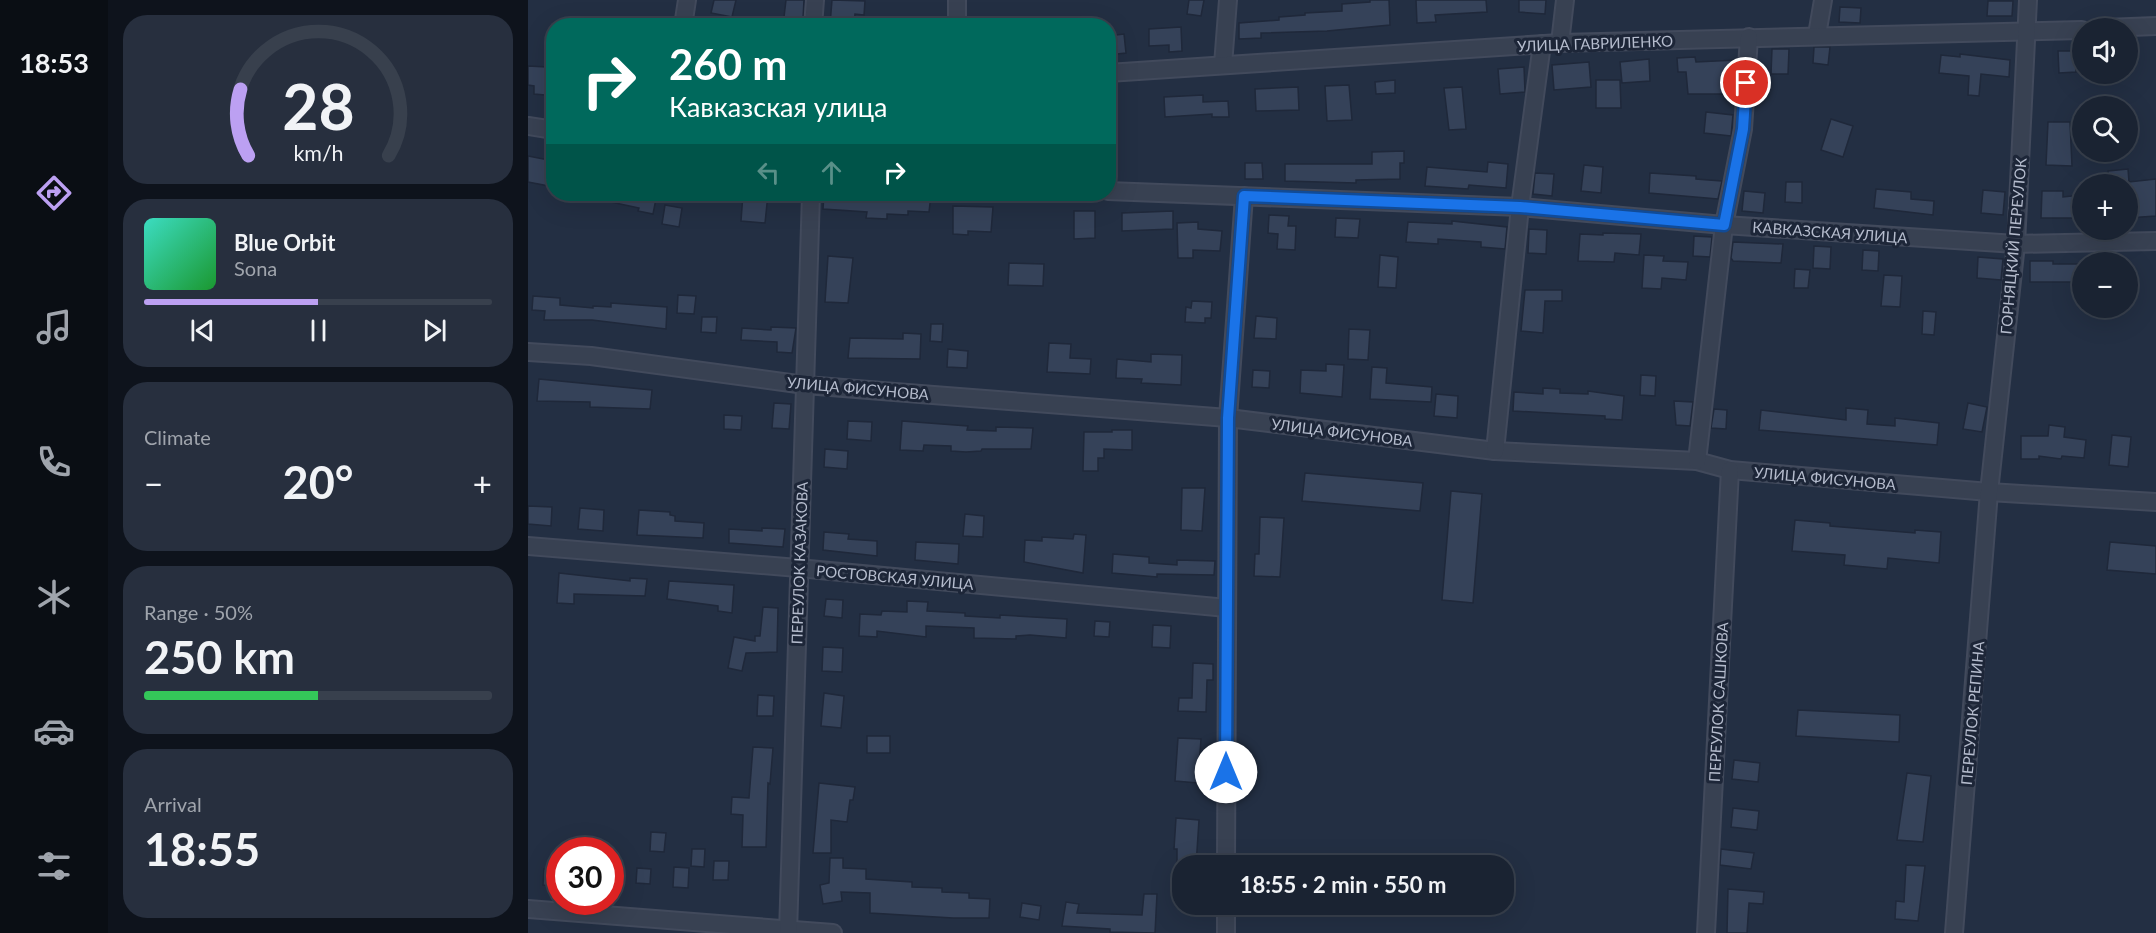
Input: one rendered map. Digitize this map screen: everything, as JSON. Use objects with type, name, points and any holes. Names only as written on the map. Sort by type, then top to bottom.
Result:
[{"type":"street","points":[[684,18],[687,0]]},
{"type":"street","points":[[814,18],[815,0]]},
{"type":"street","points":[[957,0],[957,18]]},
{"type":"street","points":[[1223,65],[1228,0]]},
{"type":"street","points":[[1560,43],[1564,0]]},
{"type":"street","points":[[1817,34],[1823,0]]},
{"type":"street","name":"ГОРНЯЦКИЙ ПЕРЕУЛОК","points":[[1989,492],[2016,244],[2028,0]]},
{"type":"street","points":[[2138,27],[2156,26]]},
{"type":"street","name":"УЛИЦА ГАВРИЛЕНКО","points":[[1116,72],[1560,43],[1817,34],[2072,30]]},
{"type":"street","points":[[1696,461],[1724,225],[1743,129],[1749,37]]},
{"type":"street","points":[[1495,451],[1520,207],[1542,44]]},
{"type":"street","points":[[528,126],[546,129]]},
{"type":"street","name":"КАВКАЗСКАЯ УЛИЦА","points":[[1116,191],[1520,207],[1724,225],[2016,244],[2156,241]]},
{"type":"street","points":[[1226,855],[1228,418],[1244,196]]},
{"type":"street","name":"ПЕРЕУЛОК КАЗАКОВА","points":[[788,931],[811,201]]},
{"type":"street","name":"УЛИЦА ФИСУНОВА","points":[[528,352],[591,356],[806,385],[1228,418],[1495,451],[1696,461],[1730,470],[1989,492],[2156,502]]},
{"type":"street","name":"ПЕРЕУЛОК САШКОВА","points":[[1706,933],[1730,470]]},
{"type":"street","name":"ПЕРЕУЛОК РЕПИНА","points":[[1954,933],[1989,492]]},
{"type":"street","name":"РОСТОВСКАЯ УЛИЦА","points":[[528,546],[798,568],[1227,608]]},
{"type":"street","points":[[528,909],[833,933]]},
{"type":"street","points":[[1226,915],[1226,933]]},
{"type":"building","points":[[714,0],[736,0],[732,17],[711,13]]},
{"type":"building","points":[[786,0],[804,0],[803,18],[784,17]]},
{"type":"building","points":[[832,0],[865,1],[864,15],[855,14],[855,18],[831,18]]},
{"type":"building","points":[[1189,0],[1204,0],[1201,16],[1187,14]]},
{"type":"building","points":[[1370,0],[1389,0],[1390,25],[1327,31],[1261,33],[1261,38],[1239,39],[1239,23],[1279,20],[1279,17],[1305,15],[1305,13],[1342,11],[1342,4],[1370,2]]},
{"type":"building","points":[[1416,0],[1486,0],[1487,12],[1435,15],[1436,22],[1417,23]]},
{"type":"building","points":[[1519,0],[1546,0],[1545,14],[1519,12]]},
{"type":"building","points":[[1988,1],[2013,1],[2012,16],[1987,16]]},
{"type":"building","points":[[1840,7],[1861,8],[1860,23],[1839,22]]},
{"type":"building","points":[[1181,27],[1182,51],[1169,52],[1169,45],[1149,46],[1149,29]]},
{"type":"building","points":[[1124,34],[1126,53],[1116,54],[1116,35]]},
{"type":"building","points":[[1814,47],[1830,47],[1828,65],[1813,63]]},
{"type":"building","points":[[1772,49],[1789,49],[1788,74],[1771,74]]},
{"type":"building","points":[[2058,51],[2072,51],[2072,72],[2059,73]]},
{"type":"building","points":[[1960,54],[2010,60],[2009,77],[1981,74],[1979,96],[1968,95],[1969,76],[1939,73],[1941,55],[1960,57]]},
{"type":"building","points":[[1695,57],[1696,62],[1737,60],[1735,94],[1688,94],[1686,72],[1678,72],[1677,58]]},
{"type":"building","points":[[1649,59],[1650,81],[1622,83],[1620,62]]},
{"type":"building","points":[[1589,62],[1591,87],[1554,90],[1552,65]]},
{"type":"building","points":[[528,66],[546,67],[545,95],[534,94],[534,86],[528,85]]},
{"type":"building","points":[[1524,67],[1525,92],[1500,94],[1498,69]]},
{"type":"building","points":[[1395,80],[1395,93],[1376,94],[1375,82]]},
{"type":"building","points":[[1596,80],[1620,80],[1621,108],[1596,108]]},
{"type":"building","points":[[1349,85],[1352,120],[1327,121],[1325,86]]},
{"type":"building","points":[[1298,87],[1299,110],[1256,111],[1255,89]]},
{"type":"building","points":[[1462,87],[1466,129],[1449,130],[1444,88]]},
{"type":"building","points":[[1203,95],[1203,102],[1228,101],[1229,117],[1212,117],[1212,114],[1165,117],[1164,97]]},
{"type":"building","points":[[1706,112],[1733,115],[1731,136],[1704,133]]},
{"type":"building","points":[[1831,119],[1853,126],[1843,157],[1821,150]]},
{"type":"building","points":[[2048,122],[2070,122],[2072,166],[2046,165]]},
{"type":"building","points":[[1404,151],[1404,163],[1400,163],[1400,179],[1356,180],[1356,183],[1285,181],[1285,164],[1372,164],[1372,152]]},
{"type":"building","points":[[528,156],[546,159],[546,185],[528,182]]},
{"type":"building","points":[[1488,162],[1508,164],[1506,188],[1469,185],[1468,189],[1425,186],[1427,167],[1487,172]]},
{"type":"building","points":[[1245,163],[1262,163],[1263,179],[1245,179]]},
{"type":"building","points":[[1584,165],[1603,167],[1601,193],[1581,191]]},
{"type":"building","points":[[2128,169],[2128,174],[2108,174],[2108,171]]},
{"type":"building","points":[[1535,173],[1554,174],[1552,196],[1533,194]]},
{"type":"building","points":[[1650,173],[1696,176],[1696,179],[1722,181],[1718,199],[1649,193]]},
{"type":"building","points":[[2156,179],[2156,216],[2138,217],[2138,181]]},
{"type":"building","points":[[1786,182],[1802,182],[1802,203],[1785,202]]},
{"type":"building","points":[[1876,189],[1911,192],[1911,199],[1934,201],[1933,215],[1874,208]]},
{"type":"building","points":[[1983,190],[2005,192],[2003,215],[1981,213]]},
{"type":"building","points":[[1744,191],[1765,193],[1763,213],[1742,211]]},
{"type":"building","points":[[2042,191],[2063,191],[2063,197],[2072,196],[2072,218],[2041,218]]},
{"type":"building","points":[[606,201],[656,201],[653,214],[638,211],[639,208]]},
{"type":"building","points":[[742,201],[767,201],[765,223],[741,221]]},
{"type":"building","points":[[824,201],[930,201],[929,212],[908,211],[908,215],[887,214],[887,219],[866,218],[867,212],[823,209]]},
{"type":"building","points":[[665,205],[682,208],[679,227],[662,224]]},
{"type":"building","points":[[953,206],[993,207],[991,232],[968,231],[968,235],[953,234]]},
{"type":"building","points":[[1074,211],[1095,211],[1095,238],[1074,239]]},
{"type":"building","points":[[1173,211],[1173,229],[1122,231],[1122,213]]},
{"type":"building","points":[[1269,215],[1289,216],[1288,226],[1296,226],[1295,250],[1277,249],[1278,234],[1268,233]]},
{"type":"building","points":[[1336,218],[1360,219],[1358,238],[1335,237]]},
{"type":"building","points":[[1452,221],[1507,227],[1505,249],[1481,247],[1481,242],[1438,239],[1438,244],[1406,242],[1408,222],[1452,224]]},
{"type":"building","points":[[1198,222],[1198,229],[1222,231],[1220,251],[1193,250],[1193,258],[1178,258],[1177,223]]},
{"type":"building","points":[[1529,229],[1547,230],[1546,254],[1528,253]]},
{"type":"building","points":[[1603,233],[1641,234],[1639,255],[1615,253],[1614,262],[1578,261],[1580,234],[1603,235]]},
{"type":"building","points":[[1694,236],[1712,237],[1710,257],[1693,256]]},
{"type":"building","points":[[1733,242],[1783,244],[1781,263],[1733,261],[1731,258]]},
{"type":"building","points":[[1814,246],[1831,247],[1830,269],[1813,268]]},
{"type":"building","points":[[1863,250],[1879,251],[1878,271],[1862,270]]},
{"type":"building","points":[[1380,255],[1398,257],[1396,288],[1378,287]]},
{"type":"building","points":[[1644,255],[1664,256],[1663,261],[1688,262],[1686,280],[1662,278],[1661,289],[1642,288]]},
{"type":"building","points":[[828,256],[853,258],[848,303],[825,302]]},
{"type":"building","points":[[1978,257],[2003,259],[2001,280],[1977,278]]},
{"type":"building","points":[[2030,261],[2072,264],[2072,282],[2030,282]]},
{"type":"building","points":[[1009,263],[1044,264],[1043,286],[1008,285]]},
{"type":"building","points":[[1795,269],[1810,270],[1808,288],[1794,288]]},
{"type":"building","points":[[1884,275],[1902,276],[1900,307],[1881,306]]},
{"type":"building","points":[[1525,290],[1562,290],[1562,301],[1545,301],[1543,333],[1521,331]]},
{"type":"building","points":[[678,295],[696,296],[694,314],[677,313]]},
{"type":"building","points":[[533,296],[560,298],[560,305],[593,308],[593,306],[611,307],[611,303],[667,307],[666,329],[592,320],[544,320],[545,311],[532,310]]},
{"type":"building","points":[[1192,301],[1212,302],[1211,318],[1205,318],[1205,323],[1185,322],[1186,307],[1191,308]]},
{"type":"building","points":[[1923,311],[1936,312],[1934,335],[1922,334]]},
{"type":"building","points":[[1256,316],[1277,318],[1276,339],[1254,338]]},
{"type":"building","points":[[702,317],[717,317],[716,333],[701,332]]},
{"type":"building","points":[[931,324],[943,324],[942,342],[930,341]]},
{"type":"building","points":[[771,327],[796,328],[792,353],[777,352],[777,342],[741,340],[742,328],[771,330]]},
{"type":"building","points":[[1349,329],[1370,330],[1368,360],[1348,359]]},
{"type":"building","points":[[903,333],[921,334],[920,359],[848,358],[850,338],[903,339]]},
{"type":"building","points":[[1049,343],[1071,344],[1070,358],[1091,359],[1090,374],[1047,372]]},
{"type":"building","points":[[948,349],[968,351],[967,368],[947,367]]},
{"type":"building","points":[[1151,354],[1182,355],[1181,385],[1141,383],[1142,379],[1116,378],[1117,359],[1151,362]]},
{"type":"building","points":[[1326,364],[1344,365],[1342,397],[1300,393],[1301,370],[1326,371]]},
{"type":"building","points":[[1372,367],[1387,368],[1386,383],[1432,387],[1431,402],[1370,399]]},
{"type":"building","points":[[1253,370],[1270,371],[1269,388],[1252,387]]},
{"type":"building","points":[[1641,375],[1656,376],[1655,396],[1640,395]]},
{"type":"building","points":[[539,379],[652,390],[650,409],[590,407],[590,402],[537,401]]},
{"type":"building","points":[[1543,388],[1560,389],[1560,393],[1588,394],[1588,391],[1624,396],[1622,420],[1605,419],[1605,416],[1513,411],[1514,392],[1543,394]]},
{"type":"building","points":[[1436,394],[1458,396],[1457,418],[1434,416]]},
{"type":"building","points":[[1674,401],[1693,402],[1690,426],[1676,425]]},
{"type":"building","points":[[774,403],[791,404],[789,429],[772,428]]},
{"type":"building","points":[[1968,403],[1987,407],[1982,432],[1963,429]]},
{"type":"building","points":[[1846,408],[1868,410],[1867,424],[1895,426],[1895,418],[1939,423],[1937,445],[1759,430],[1761,410],[1846,420]]},
{"type":"building","points":[[1714,409],[1727,410],[1726,429],[1711,428]]},
{"type":"building","points":[[724,415],[742,416],[741,430],[724,429]]},
{"type":"building","points":[[848,421],[872,422],[871,441],[847,439]]},
{"type":"building","points":[[902,421],[968,426],[967,430],[996,431],[996,427],[1033,428],[1031,449],[982,449],[966,452],[951,451],[951,446],[924,445],[923,451],[900,450]]},
{"type":"building","points":[[2049,425],[2065,427],[2064,437],[2086,440],[2084,458],[2062,456],[2061,459],[2039,456],[2039,459],[2021,459],[2021,436],[2048,436]]},
{"type":"building","points":[[1112,430],[1132,430],[1132,450],[1104,449],[1104,458],[1098,458],[1098,471],[1083,471],[1084,432],[1112,432]]},
{"type":"building","points":[[2112,435],[2131,437],[2128,467],[2109,465]]},
{"type":"building","points":[[825,449],[848,451],[847,469],[824,467]]},
{"type":"building","points":[[1305,473],[1423,483],[1420,511],[1302,501]]},
{"type":"building","points":[[1182,488],[1205,488],[1202,531],[1181,530]]},
{"type":"building","points":[[1451,491],[1482,494],[1473,603],[1442,600]]},
{"type":"building","points":[[528,506],[552,507],[551,526],[528,524]]},
{"type":"building","points":[[580,508],[604,510],[603,531],[578,529]]},
{"type":"building","points":[[639,510],[670,512],[670,515],[675,516],[675,521],[704,523],[703,538],[637,535]]},
{"type":"building","points":[[965,514],[984,516],[983,537],[963,536]]},
{"type":"building","points":[[1260,517],[1284,518],[1280,577],[1254,576],[1255,554],[1259,554]]},
{"type":"building","points":[[1795,520],[1830,523],[1830,526],[1915,533],[1915,530],[1941,532],[1939,563],[1888,558],[1887,569],[1844,565],[1845,555],[1792,551]]},
{"type":"building","points":[[762,528],[785,529],[783,547],[729,543],[729,529],[762,531]]},
{"type":"building","points":[[824,532],[849,534],[848,539],[877,541],[877,556],[823,550]]},
{"type":"building","points":[[1074,534],[1086,535],[1083,573],[1024,562],[1025,540],[1042,541],[1042,537],[1073,539]]},
{"type":"building","points":[[916,542],[959,544],[958,564],[915,560]]},
{"type":"building","points":[[2110,542],[2156,546],[2156,574],[2107,570]]},
{"type":"building","points":[[1113,554],[1149,557],[1149,563],[1177,565],[1177,560],[1215,561],[1214,575],[1157,574],[1157,577],[1112,573]]},
{"type":"building","points":[[559,573],[630,581],[630,578],[647,579],[645,596],[574,594],[574,604],[557,603]]},
{"type":"building","points":[[669,581],[734,585],[732,613],[718,611],[718,606],[667,599]]},
{"type":"building","points":[[826,599],[843,600],[842,618],[824,616]]},
{"type":"building","points":[[907,601],[928,602],[927,611],[965,613],[965,616],[1000,618],[1000,615],[1067,619],[1066,638],[1030,635],[1016,636],[1016,639],[974,638],[974,628],[926,626],[926,637],[877,631],[877,637],[859,636],[860,614],[881,615],[882,611],[907,612]]},
{"type":"building","points":[[763,607],[778,608],[777,652],[746,653],[742,671],[728,668],[734,637],[755,641],[755,636],[760,636]]},
{"type":"building","points":[[1095,621],[1110,622],[1109,637],[1094,636]]},
{"type":"building","points":[[1153,625],[1171,626],[1170,648],[1152,647]]},
{"type":"building","points":[[823,647],[843,648],[842,672],[822,671]]},
{"type":"building","points":[[1193,663],[1213,664],[1213,680],[1207,680],[1206,712],[1178,711],[1179,698],[1192,698]]},
{"type":"building","points":[[824,693],[844,696],[841,728],[821,726]]},
{"type":"building","points":[[758,695],[774,696],[773,716],[757,716]]},
{"type":"building","points":[[1798,710],[1900,715],[1899,742],[1796,736]]},
{"type":"building","points":[[867,736],[890,736],[890,753],[867,753]]},
{"type":"building","points":[[1178,738],[1201,739],[1198,783],[1175,781]]},
{"type":"building","points":[[753,747],[773,748],[770,784],[768,783],[766,847],[742,847],[743,815],[731,814],[732,797],[749,798]]},
{"type":"building","points":[[1734,760],[1760,763],[1758,782],[1732,779]]},
{"type":"building","points":[[1907,773],[1931,776],[1923,842],[1897,840]]},
{"type":"building","points":[[819,783],[855,787],[853,800],[850,800],[847,822],[831,820],[831,853],[813,853]]},
{"type":"building","points":[[1733,808],[1759,811],[1757,830],[1731,827]]},
{"type":"building","points":[[1176,818],[1199,820],[1197,855],[1177,855],[1177,849],[1174,849]]},
{"type":"building","points":[[651,832],[666,833],[664,852],[650,851]]},
{"type":"building","points":[[692,849],[705,849],[704,867],[691,866]]},
{"type":"building","points":[[1721,849],[1754,853],[1751,869],[1720,865]]},
{"type":"building","points":[[830,858],[843,858],[843,868],[866,869],[866,879],[912,882],[912,887],[942,888],[942,892],[969,893],[969,898],[990,899],[989,918],[870,913],[870,893],[841,892],[842,901],[823,904],[820,885],[829,883]]},
{"type":"building","points":[[714,861],[729,861],[728,880],[713,880]]},
{"type":"building","points":[[1906,865],[1925,866],[1918,921],[1895,919],[1896,901],[1904,902]]},
{"type":"building","points":[[674,867],[689,868],[688,888],[673,887]]},
{"type":"building","points":[[637,868],[651,869],[650,884],[636,883]]},
{"type":"building","points":[[544,869],[546,869],[546,885],[543,885]]},
{"type":"building","points":[[1728,889],[1764,892],[1763,904],[1749,903],[1747,933],[1727,933]]},
{"type":"building","points":[[1144,894],[1157,894],[1155,933],[1110,932],[1110,929],[1062,926],[1066,902],[1079,904],[1077,913],[1142,915]]},
{"type":"building","points":[[1022,903],[1041,906],[1039,920],[1020,917]]},
{"type":"route","points":[[1226,772],[1228,418],[1244,196],[1520,207],[1724,225],[1743,129],[1746,83]]}]
